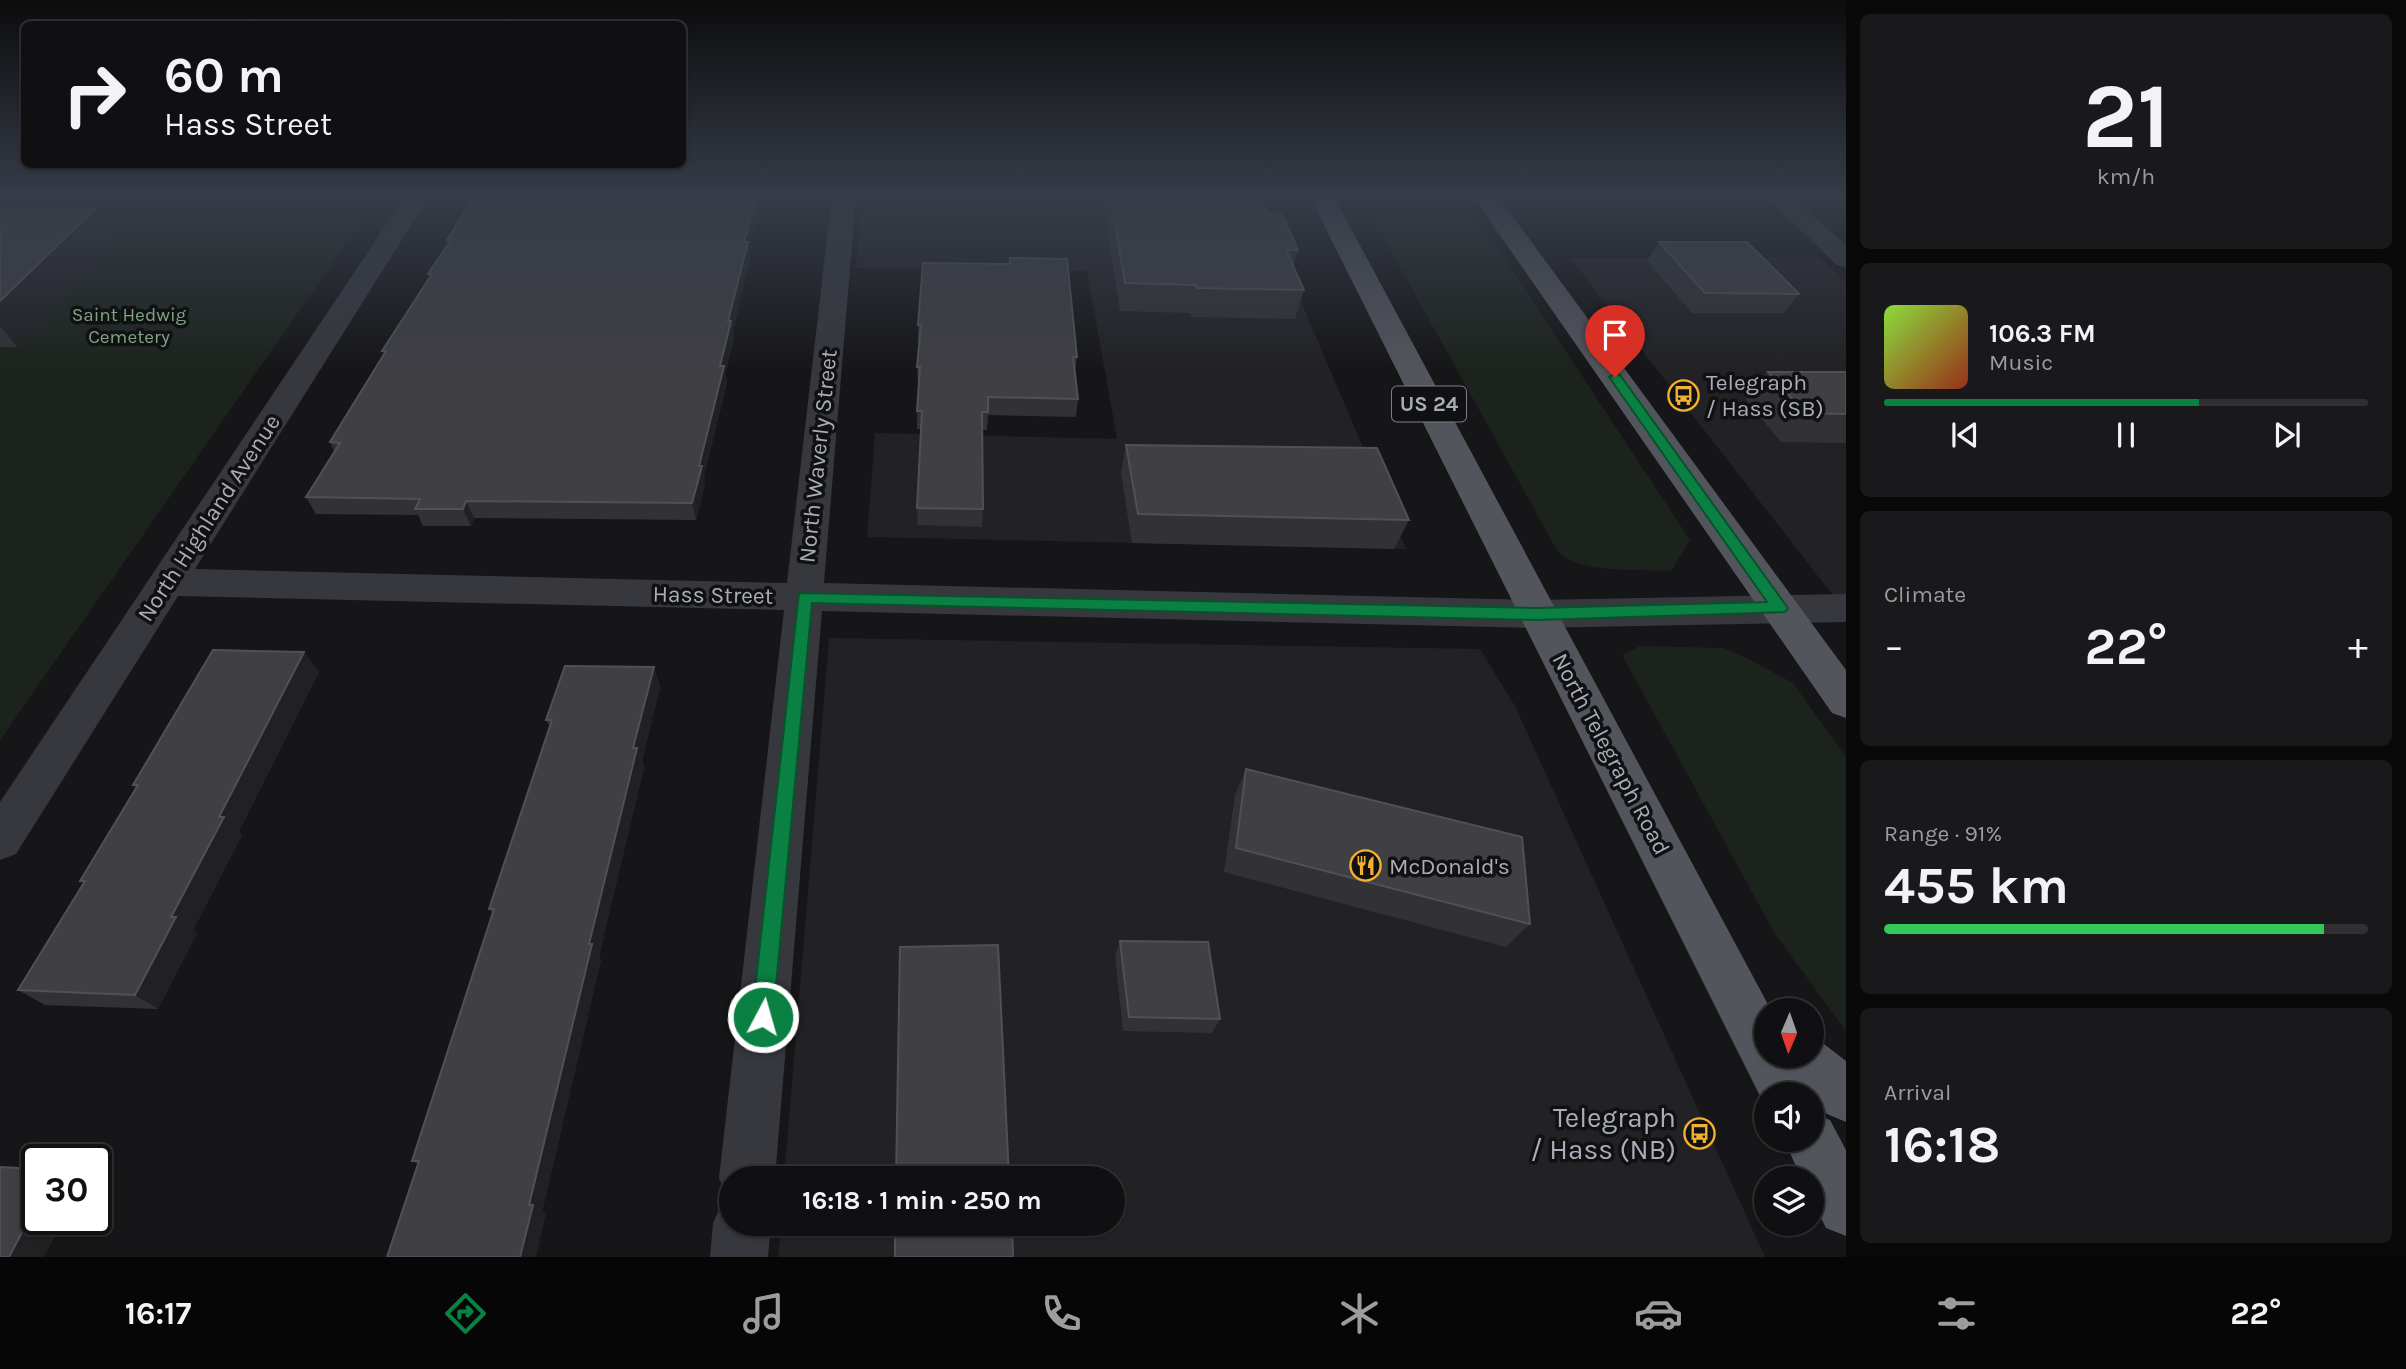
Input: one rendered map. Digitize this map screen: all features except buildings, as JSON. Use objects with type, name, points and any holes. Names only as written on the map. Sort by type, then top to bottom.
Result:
[{"type":"main road","name":"North Telegraph Road","points":[[1351,254],[1537,614],[1754,1019]]},
{"type":"main road","points":[[1526,254],[1846,701]]},
{"type":"main road","points":[[1814,1068],[1846,1095]]},
{"type":"main road","points":[[1818,1152],[1846,1208]]},
{"type":"street","name":"North Highland Avenue","points":[[0,840],[380,254]]},
{"type":"street","name":"North Waverly Street","points":[[748,1166],[838,254]]},
{"type":"street","name":"Hass Street","points":[[167,582],[1537,614],[1846,608]]},
{"type":"street","points":[[739,1257],[741,1236]]},
{"type":"shaded area","points":[[857,254],[1281,254],[1406,549],[867,537],[875,433],[1117,439],[1087,271],[856,268]]},
{"type":"shaded area","points":[[1819,257],[1846,282],[1846,612],[1570,258]]},
{"type":"shaded area","points":[[829,638],[1480,649],[1515,706],[1765,1257],[778,1257],[780,1236],[1125,1236],[1125,1166],[785,1166]]},
{"type":"green space","name":"Saint Hedwig Cemetery","points":[[0,254],[339,254],[0,740]]},
{"type":"green space","points":[[1393,254],[1502,254],[1690,540],[1671,571],[1595,567],[1580,564],[1558,552]]},
{"type":"green space","points":[[1640,646],[1723,648],[1741,655],[1793,683],[1846,757],[1846,1031],[1775,934],[1622,655]]},
{"type":"place","name":"Telegraph / Hass (SB)","points":[[1683,395]]},
{"type":"place","name":"McDonald's","points":[[1366,866]]},
{"type":"place","name":"Telegraph / Hass (NB)","points":[[1699,1133]]},
{"type":"route","points":[[763,1017],[804,597],[1537,614],[1780,608],[1615,377]]}]
